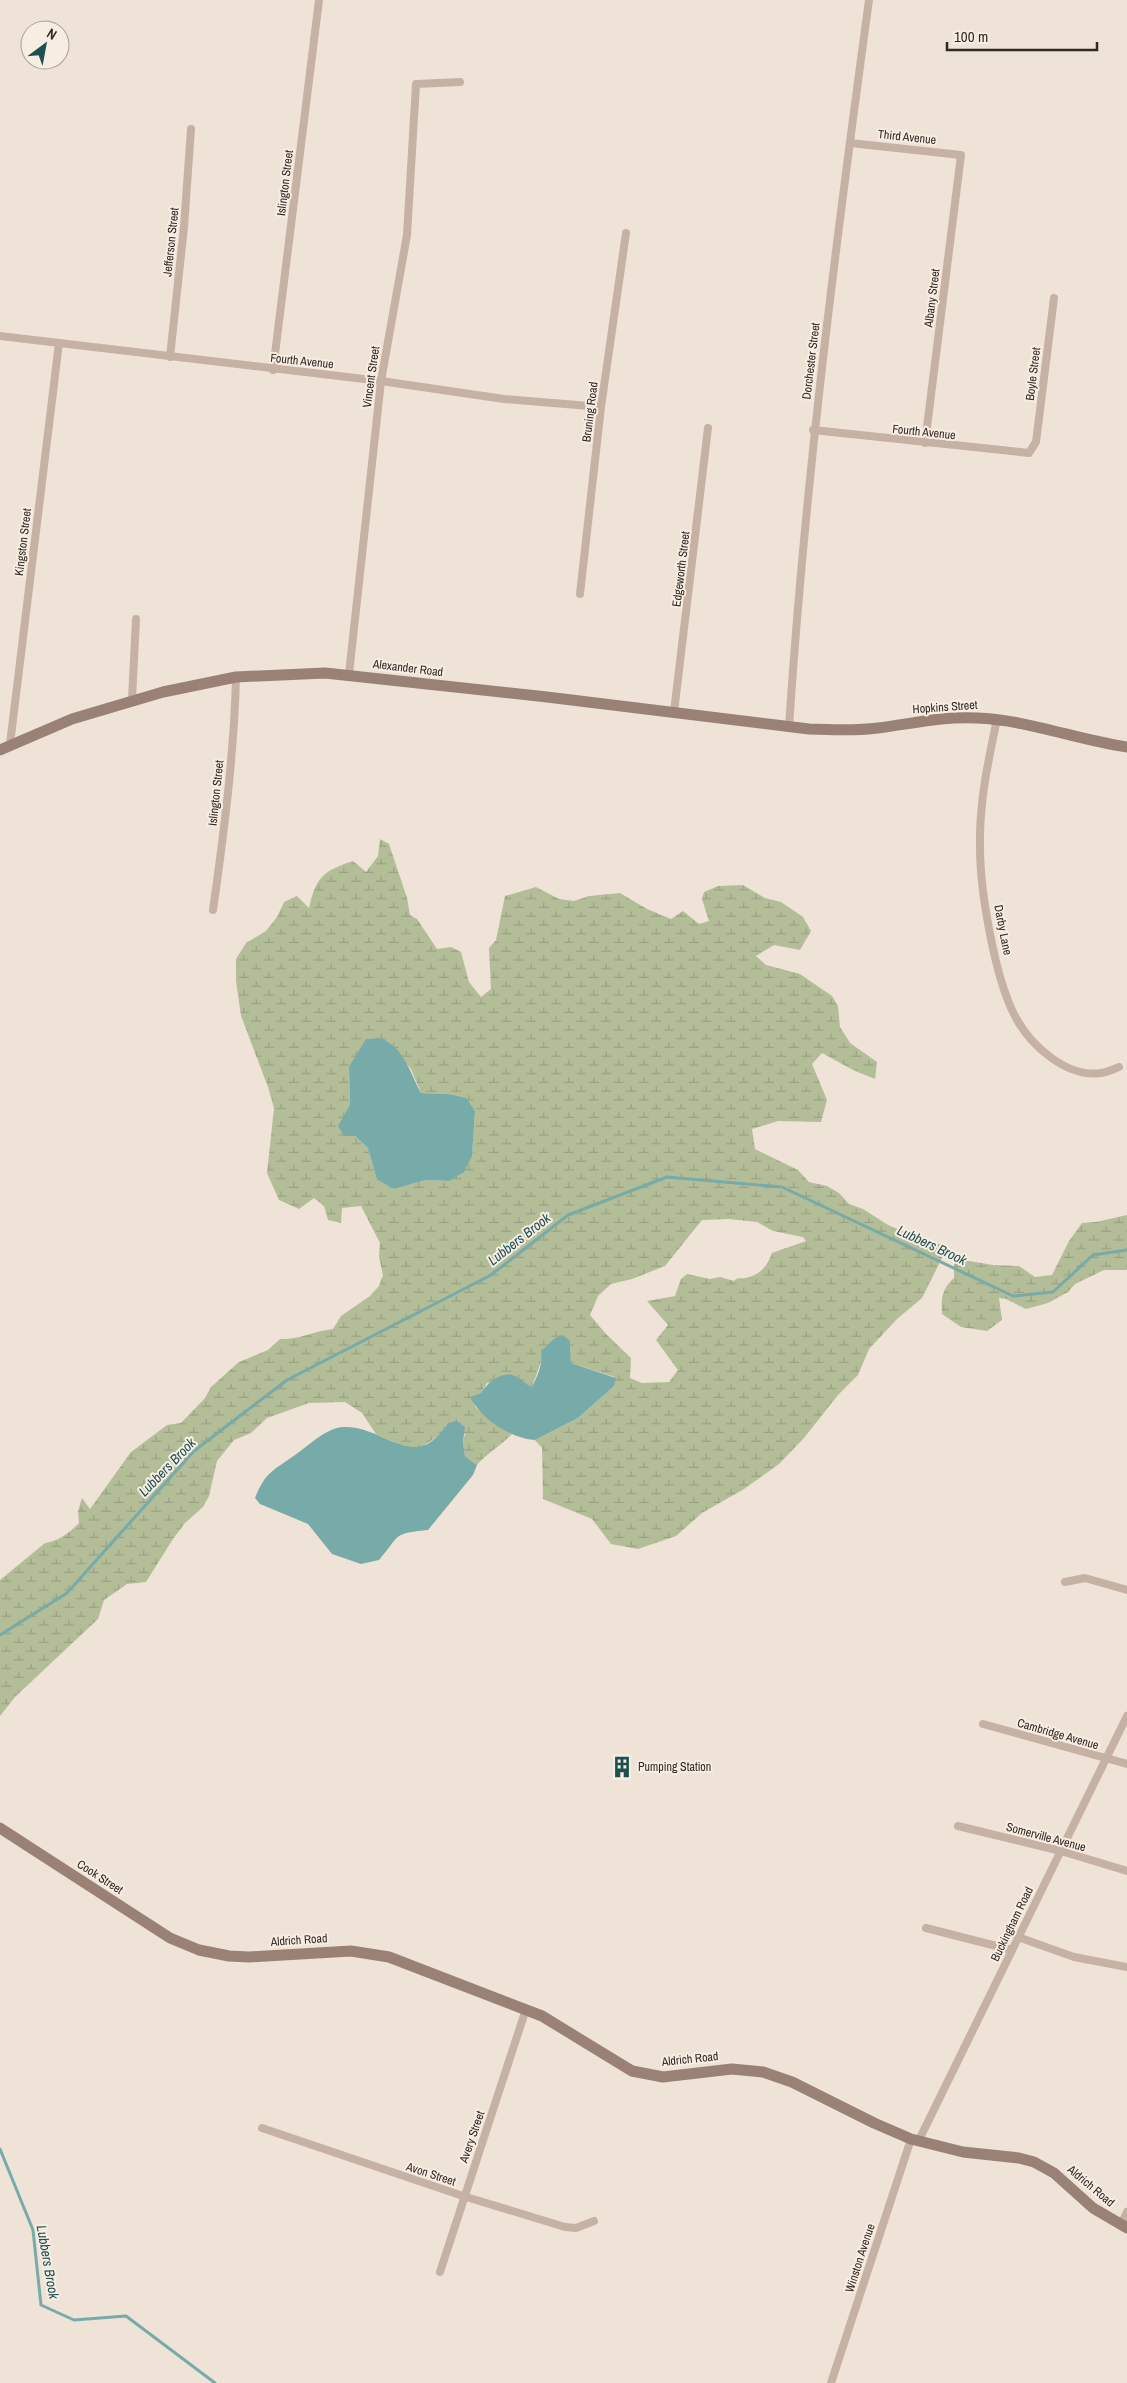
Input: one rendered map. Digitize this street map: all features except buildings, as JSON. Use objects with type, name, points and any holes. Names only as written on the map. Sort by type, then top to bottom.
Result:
[{"type":"street","name":"Islington Street","points":[[272,370],[319,0]]},
{"type":"street","name":"Dorchester Street","points":[[789,727],[813,430],[869,0]]},
{"type":"street","name":"Vincent Street","points":[[348,674],[381,381],[407,235],[416,84],[460,82]]},
{"type":"street","name":"Jefferson Street","points":[[170,357],[184,227],[191,129]]},
{"type":"street","name":"Third Avenue","points":[[850,142],[961,155]]},
{"type":"street","name":"Albany Street","points":[[925,443],[961,155]]},
{"type":"street","name":"Bruning Road","points":[[580,594],[601,408],[626,233]]},
{"type":"street","name":"Boyle Street","points":[[1031,451],[1036,442],[1054,298]]},
{"type":"street","name":"Fourth Avenue","points":[[0,336],[272,370],[381,381],[504,399],[601,408]]},
{"type":"street","name":"Kingston Street","points":[[5,747],[59,343]]},
{"type":"street","name":"Edgeworth Street","points":[[674,712],[708,428]]},
{"type":"street","name":"Fourth Avenue","points":[[813,430],[1022,454],[1031,451]]},
{"type":"street","points":[[132,700],[136,619]]},
{"type":"street","name":"Alexander Road","points":[[5,747],[72,719],[132,700],[236,677],[325,673],[348,674],[823,730]]},
{"type":"street","name":"Islington Street","points":[[213,910],[235,720],[236,677]]},
{"type":"street","name":"Hopkins Street","points":[[823,730],[878,728],[946,718],[997,719],[1096,743],[1127,748]]},
{"type":"street","name":"Darby Lane","points":[[997,719],[981,803],[980,848],[988,914],[1005,995],[1016,1019],[1048,1056],[1086,1073],[1101,1073],[1119,1067]]},
{"type":"street","points":[[1065,1582],[1085,1578],[1127,1590]]},
{"type":"street","name":"Buckingham Road","points":[[915,2141],[1061,1852],[1127,1716]]},
{"type":"street","name":"Cambridge Avenue","points":[[983,1724],[1106,1760],[1127,1764]]},
{"type":"street","name":"Somerville Avenue","points":[[958,1826],[1127,1871]]},
{"type":"street","name":"Cook Street","points":[[0,1828],[170,1938],[186,1946]]},
{"type":"street","points":[[926,1928],[1012,1950]]},
{"type":"street","points":[[1018,1937],[1074,1957],[1127,1967]]},
{"type":"street","name":"Aldrich Road","points":[[186,1946],[206,1952],[239,1957],[351,1950],[389,1957],[526,2009],[559,2025],[607,2058],[632,2071],[663,2077],[742,2069],[763,2072],[792,2082],[874,2123],[915,2141],[963,2152],[1019,2158],[1038,2163],[1054,2173],[1093,2208],[1124,2227]]},
{"type":"street","name":"Avery Street","points":[[440,2272],[463,2196],[526,2009]]},
{"type":"street","name":"Avon Street","points":[[262,2128],[463,2196],[567,2228],[576,2228],[594,2221]]},
{"type":"street","name":"Winston Avenue","points":[[831,2383],[915,2141]]},
{"type":"street","points":[[1124,2227],[1127,2212]]},
{"type":"green space","points":[[380,839],[389,844],[407,898],[410,915],[417,919],[437,949],[451,947],[461,952],[469,982],[481,997],[491,989],[489,948],[496,940],[505,896],[536,887],[559,899],[574,901],[589,896],[620,893],[647,909],[671,919],[683,911],[699,924],[709,921],[702,899],[704,892],[718,886],[743,885],[765,898],[781,902],[803,917],[811,931],[800,950],[774,945],[756,956],[766,965],[800,974],[832,996],[838,1006],[840,1027],[850,1043],[877,1062],[875,1079],[853,1070],[822,1053],[812,1064],[827,1100],[821,1122],[778,1121],[752,1129],[755,1149],[798,1170],[809,1182],[827,1186],[839,1193],[849,1204],[863,1209],[888,1225],[926,1241],[948,1246],[922,1298],[897,1319],[869,1349],[858,1375],[838,1395],[804,1438],[779,1464],[744,1489],[702,1513],[676,1536],[638,1549],[611,1544],[592,1519],[543,1499],[542,1448],[535,1440],[578,1418],[614,1386],[615,1377],[571,1363],[570,1341],[542,1359],[532,1387],[523,1382],[487,1383],[481,1393],[471,1397],[476,1408],[512,1434],[477,1465],[465,1456],[463,1442],[465,1434],[448,1423],[440,1435],[420,1448],[407,1448],[376,1434],[362,1413],[345,1402],[309,1403],[267,1418],[251,1433],[234,1440],[217,1461],[209,1496],[203,1507],[185,1523],[146,1582],[127,1584],[104,1600],[98,1619],[15,1697],[0,1716],[0,1580],[45,1543],[59,1538],[75,1527],[79,1523],[78,1511],[82,1498],[90,1509],[131,1452],[167,1425],[181,1423],[205,1398],[211,1387],[239,1362],[268,1350],[280,1339],[333,1329],[341,1316],[370,1296],[379,1286],[383,1275],[379,1257],[380,1243],[361,1206],[342,1208],[341,1223],[328,1220],[324,1206],[314,1198],[299,1209],[279,1200],[267,1173],[274,1108],[241,1016],[236,981],[236,959],[246,943],[266,931],[277,917],[284,902],[297,896],[309,908],[318,882],[328,872],[353,861],[366,872],[378,856]],"holes":[[[391,1045],[411,1069],[421,1093],[448,1094],[475,1111],[472,1156],[449,1181],[426,1180],[394,1189],[377,1180],[368,1148],[355,1136],[350,1105],[349,1067]],[[729,1219],[757,1222],[773,1231],[803,1237],[806,1241],[772,1253],[762,1270],[750,1277],[734,1281],[720,1277],[710,1279],[687,1274],[681,1279],[675,1296],[647,1301],[668,1325],[656,1340],[678,1370],[669,1382],[642,1383],[630,1378],[631,1358],[606,1334],[590,1315],[598,1296],[611,1284],[632,1279],[665,1266],[702,1220]]]},
{"type":"green space","points":[[1127,1215],[1127,1270],[1104,1270],[1075,1284],[1068,1292],[1048,1303],[1026,1309],[1006,1299],[999,1298],[1002,1320],[987,1331],[961,1327],[942,1314],[943,1294],[954,1278],[954,1260],[1019,1266],[1035,1277],[1052,1275],[1069,1241],[1082,1223]]},
{"type":"water","points":[[366,1039],[382,1039],[396,1048],[406,1062],[421,1093],[448,1094],[466,1098],[475,1111],[472,1156],[464,1172],[449,1181],[426,1180],[394,1189],[377,1180],[368,1148],[355,1136],[344,1136],[338,1126],[350,1105],[349,1067]]},
{"type":"water","points":[[563,1335],[570,1341],[571,1363],[616,1378],[614,1386],[578,1418],[535,1440],[516,1436],[506,1431],[481,1413],[470,1397],[481,1393],[495,1378],[505,1375],[515,1376],[532,1387],[541,1365],[541,1351],[555,1338]]},
{"type":"water","points":[[457,1421],[465,1427],[463,1442],[465,1456],[477,1465],[473,1475],[428,1530],[402,1534],[379,1560],[361,1564],[332,1554],[308,1524],[260,1504],[255,1498],[263,1482],[271,1472],[330,1430],[344,1427],[359,1429],[412,1447],[424,1445],[436,1438],[448,1423]]},
{"type":"waterway","name":"Lubbers Brook","points":[[0,1635],[67,1593],[194,1451],[287,1380],[491,1275],[568,1215],[667,1177],[782,1187],[1013,1296],[1053,1292],[1093,1255],[1127,1250]]},
{"type":"waterway","name":"Lubbers Brook","points":[[0,2149],[33,2230],[41,2305],[74,2320],[126,2316],[215,2383]]},
{"type":"place","name":"Pumping Station","points":[[622,1767]]}]
